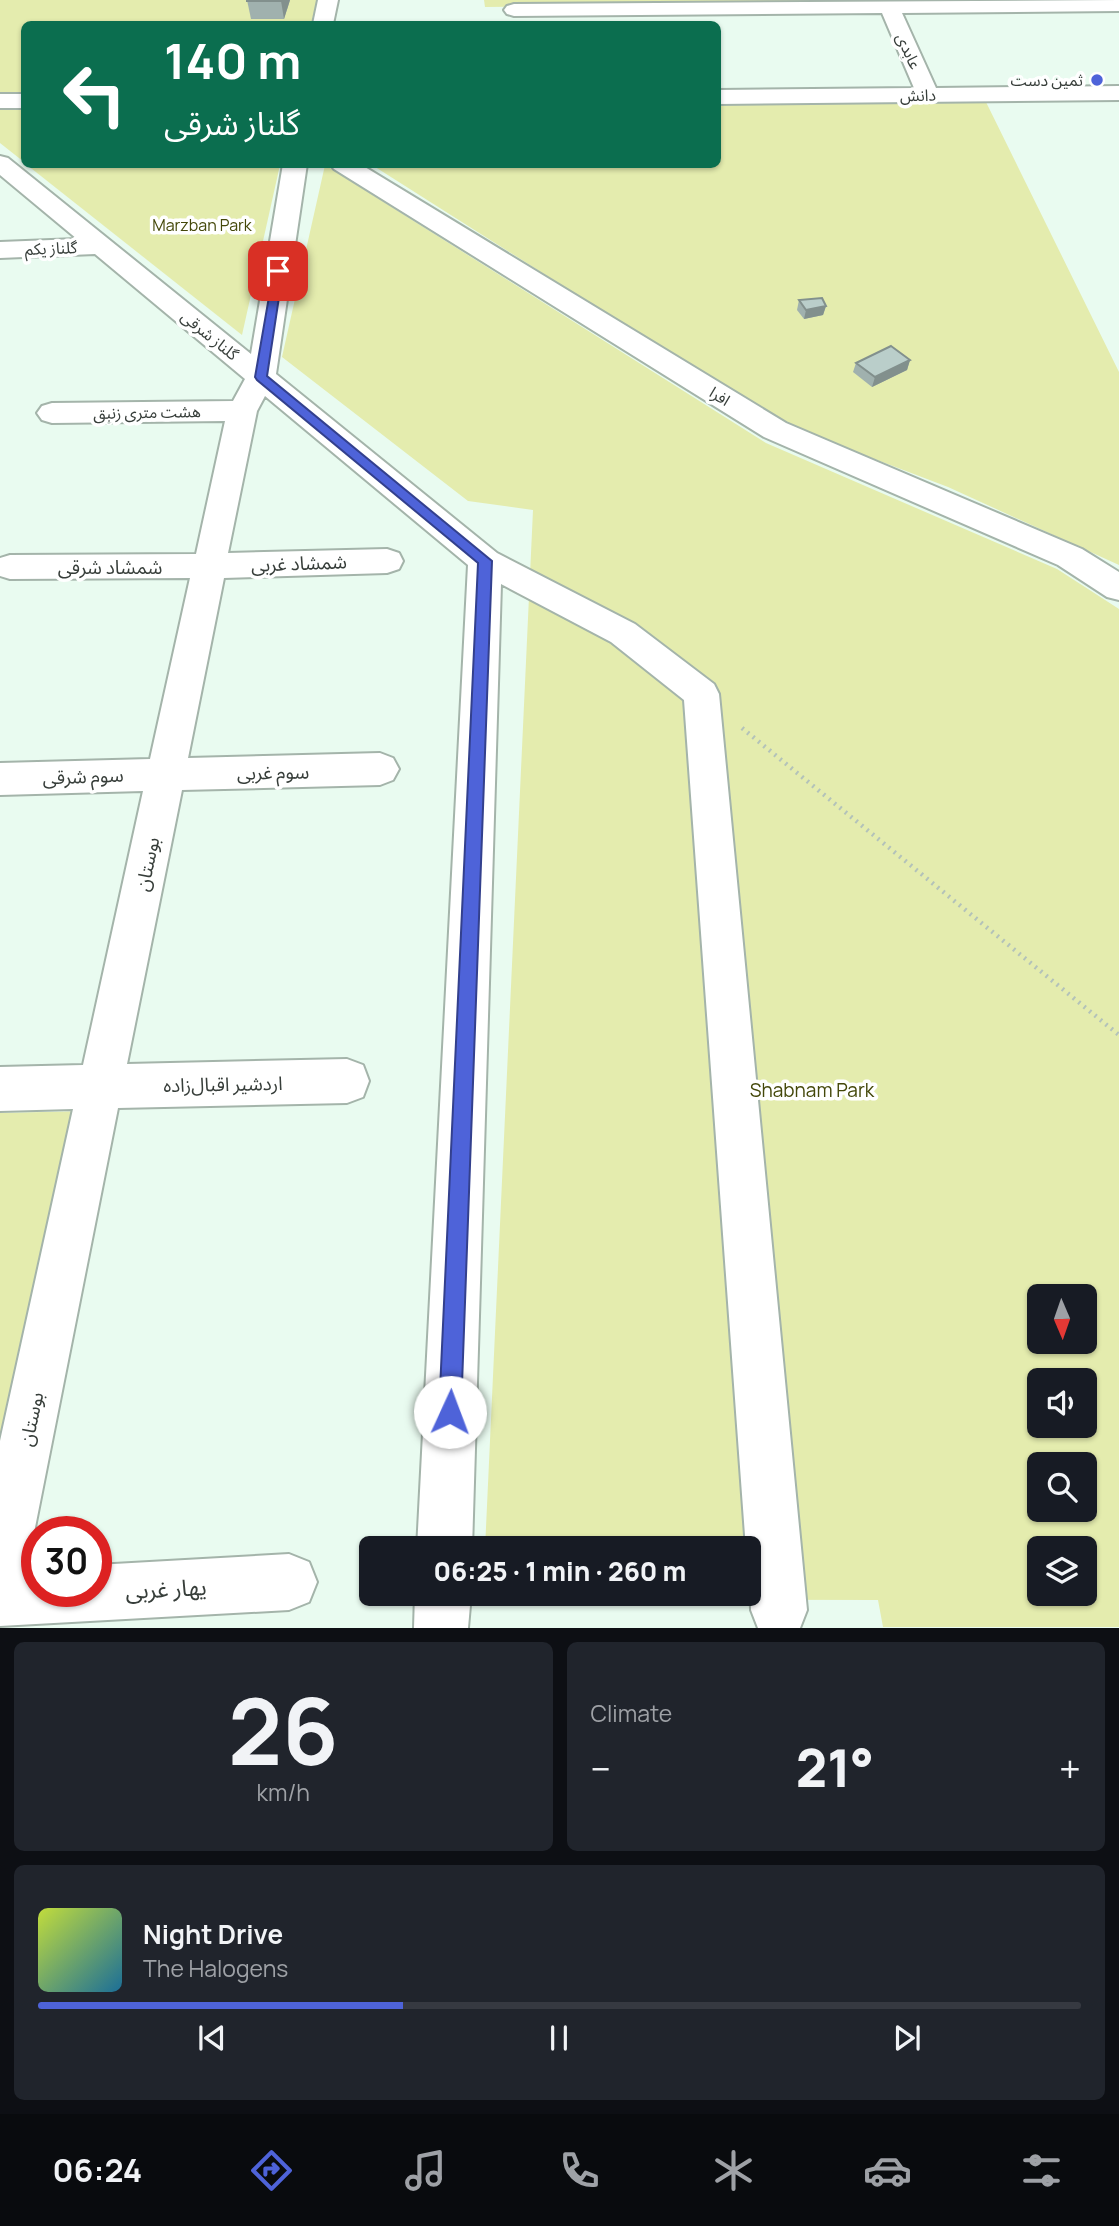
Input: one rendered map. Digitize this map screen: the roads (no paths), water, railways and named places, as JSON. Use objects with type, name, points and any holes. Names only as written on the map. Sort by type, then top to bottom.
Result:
[{"type":"street","points":[[324,21],[328,0]]},
{"type":"street","points":[[514,10],[1119,5]]},
{"type":"street","name":"عابدی","points":[[890,8],[928,95]]},
{"type":"street","name":"دانش","points":[[721,97],[1119,93]]},
{"type":"street","points":[[0,102],[21,101]]},
{"type":"street","name":"گلناز شرقی","points":[[0,163],[485,561],[623,632],[701,694],[779,1610]]},
{"type":"street","name":"بوستان","points":[[0,1566],[242,411],[261,377],[294,168]]},
{"type":"street","name":"افرا","points":[[349,168],[775,430],[1070,557],[1119,588]]},
{"type":"street","name":"گلناز یکم","points":[[0,250],[102,246]]},
{"type":"street","name":"هشت متری زنبق","points":[[52,413],[242,411]]},
{"type":"street","name":"شمشاد غربی","points":[[210,566],[387,561]]},
{"type":"street","points":[[445,1536],[485,561]]},
{"type":"street","name":"شمشاد شرقی","points":[[10,567],[210,566]]},
{"type":"street","name":"سوم غربی","points":[[166,774],[380,769]]},
{"type":"street","name":"سوم شرقی","points":[[0,779],[166,774]]},
{"type":"street","name":"اردشیر اقبال‌زاده","points":[[0,1089],[346,1080]]},
{"type":"street","name":"یهار غربی","points":[[0,1598],[289,1582]]},
{"type":"place","name":"ثمین دست","points":[[1097,80]]},
{"type":"park label","name":"Marzban Park","points":[[202,225]]},
{"type":"park label","name":"Shabnam Park","points":[[812,1090]]}]
